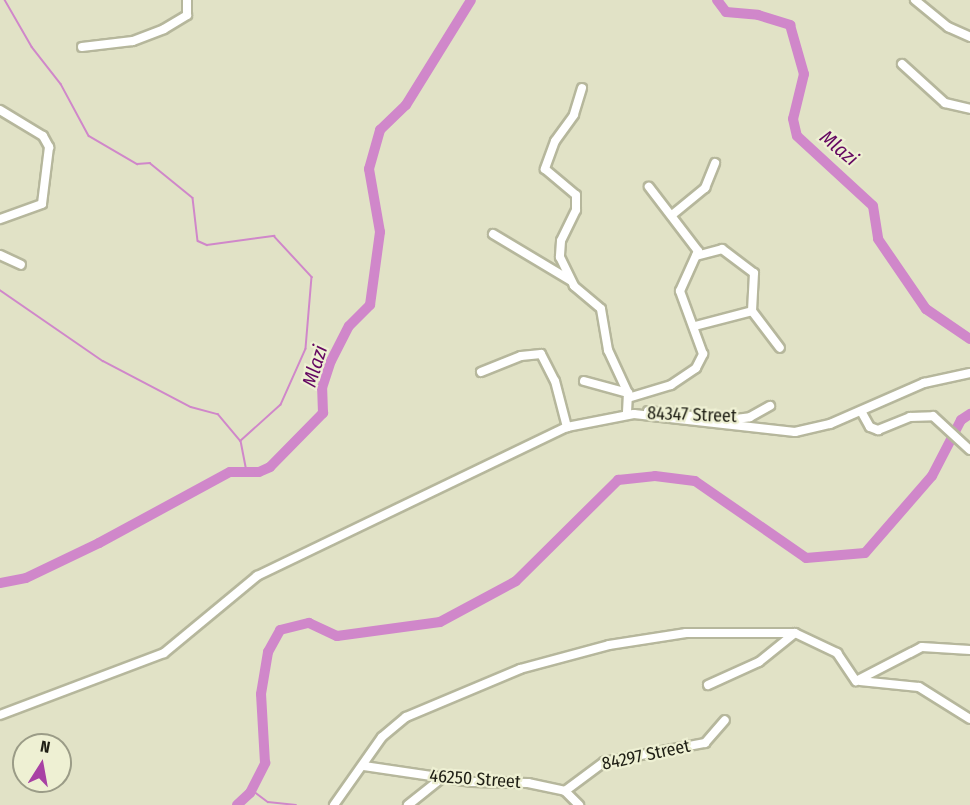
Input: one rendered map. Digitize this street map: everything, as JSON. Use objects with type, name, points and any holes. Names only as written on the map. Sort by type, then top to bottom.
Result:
[{"type":"street","points":[[82,47],[133,41],[165,29],[187,15],[187,0]]},
{"type":"street","points":[[915,0],[948,27],[970,37]]},
{"type":"street","points":[[902,64],[945,103],[970,110]]},
{"type":"street","points":[[570,280],[559,246],[577,201],[565,182],[547,174],[545,164],[574,115],[582,88]]},
{"type":"street","points":[[0,111],[43,136],[49,147],[42,204],[0,219]]},
{"type":"street","points":[[672,215],[705,188],[716,163]]},
{"type":"street","points":[[584,381],[627,398],[664,389],[696,368],[703,354],[695,326],[680,291],[696,256],[693,242],[649,187]]},
{"type":"street","points":[[494,234],[570,280],[601,309],[608,350],[631,414]]},
{"type":"street","points":[[696,256],[722,249],[754,273],[752,311],[780,348]]},
{"type":"street","points":[[0,255],[21,265]]},
{"type":"street","points":[[695,326],[752,311]]},
{"type":"street","points":[[481,372],[521,356],[541,354],[555,381],[567,426]]},
{"type":"street","points":[[0,715],[164,653],[257,576],[567,426],[631,414],[780,433],[819,428],[942,377],[970,373]]},
{"type":"street","name":"84347 Street","points":[[631,414],[662,411],[727,420],[750,417],[770,406]]},
{"type":"street","points":[[861,411],[874,429],[920,415],[933,416],[950,427],[970,450]]},
{"type":"street","points":[[708,685],[759,662],[795,633]]},
{"type":"street","points":[[334,805],[364,766],[382,737],[406,717],[520,669],[609,645],[669,635],[795,633],[830,647],[859,681],[919,687],[970,719]]},
{"type":"street","points":[[859,681],[922,646],[970,650]]},
{"type":"street","name":"84297 Street","points":[[565,791],[604,762],[705,743],[725,720]]},
{"type":"street","name":"46250 Street","points":[[364,766],[442,778],[523,782],[565,791]]},
{"type":"street","points":[[408,805],[442,778]]},
{"type":"street","points":[[565,791],[579,805]]},
{"type":"waterway","points":[[5,0],[32,47],[61,84],[89,136],[137,164],[150,163],[193,198],[198,241],[207,245],[274,236],[312,277],[306,349],[281,405],[241,441]]},
{"type":"waterway","name":"Mlazi","points":[[0,583],[26,578],[99,543],[230,472],[259,472],[270,467],[323,413],[322,388],[331,361],[349,326],[370,305],[380,232],[369,169],[380,130],[406,105],[471,0]]},
{"type":"waterway","name":"Mlazi","points":[[717,0],[726,12],[758,15],[790,25],[804,74],[793,119],[797,136],[873,206],[878,239],[926,309],[970,339]]},
{"type":"waterway","points":[[0,290],[103,361],[191,407],[218,414],[241,441],[247,471]]},
{"type":"waterway","points":[[237,805],[250,793],[265,763],[261,694],[268,652],[280,630],[309,623],[337,636],[440,622],[516,581],[618,480],[655,476],[695,481],[806,558],[865,553],[932,476],[961,420],[970,414]]},
{"type":"waterway","points":[[252,790],[268,802],[296,805]]}]
